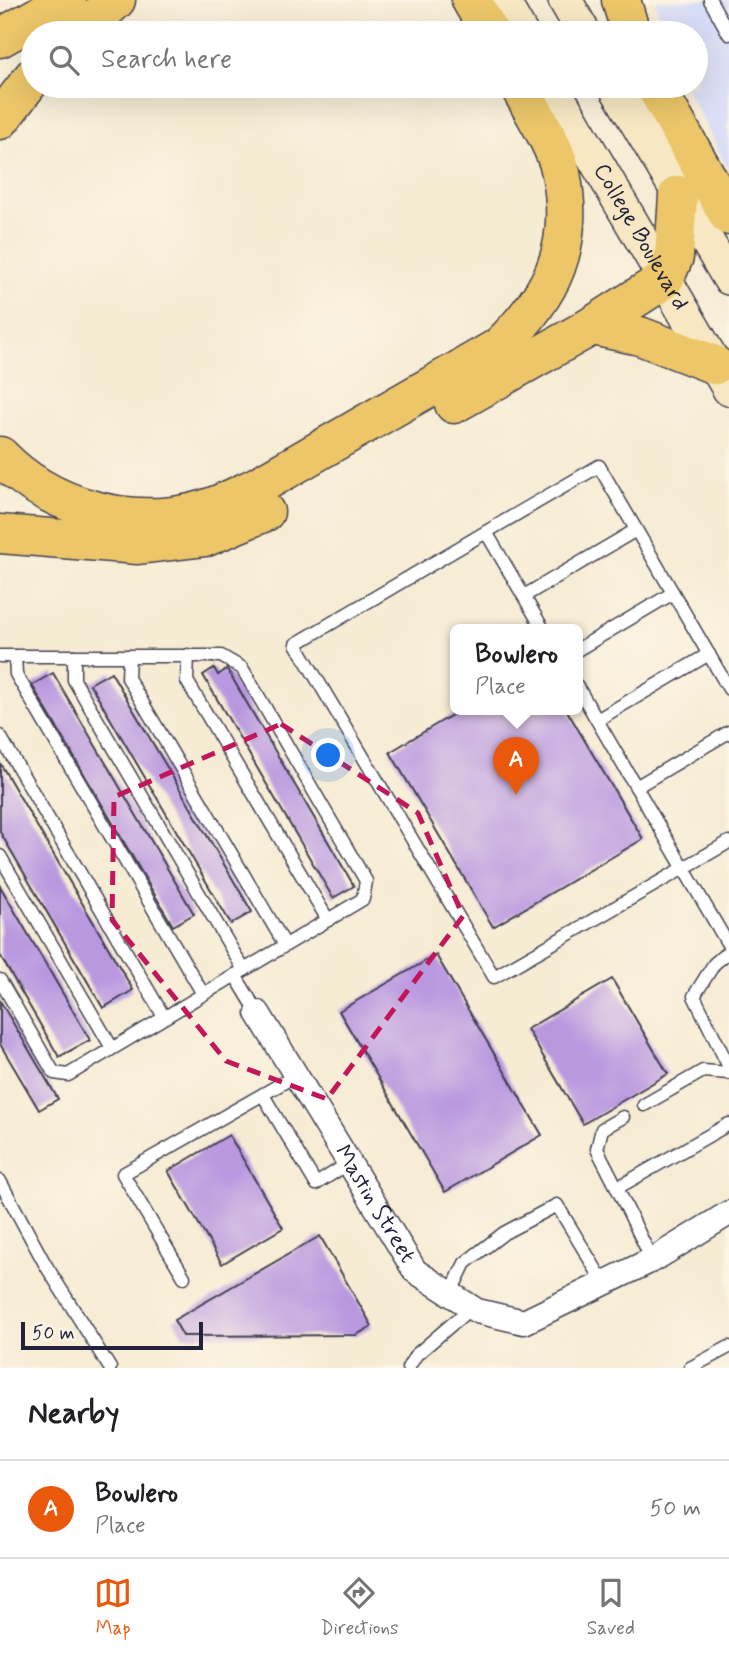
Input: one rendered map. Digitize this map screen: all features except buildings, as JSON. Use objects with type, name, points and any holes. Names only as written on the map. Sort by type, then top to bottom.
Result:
[{"type":"highway","points":[[30,21],[67,0]]},
{"type":"highway","points":[[92,21],[116,0]]},
{"type":"highway","points":[[471,0],[483,21]]},
{"type":"highway","points":[[621,0],[627,21]]},
{"type":"highway","points":[[0,38],[21,26]]},
{"type":"highway","points":[[0,120],[21,93]]},
{"type":"highway","points":[[0,456],[31,482],[55,496],[91,509],[156,518],[191,512],[221,503],[256,487],[499,347],[525,322],[545,294],[566,235],[561,171],[525,98]]},
{"type":"highway","points":[[662,98],[729,216]]},
{"type":"highway","points":[[0,534],[138,545],[206,537],[269,511],[592,326],[664,280],[674,257],[678,195]]},
{"type":"highway","points":[[592,326],[640,336],[722,377]]},
{"type":"main road","points":[[502,0],[514,21]]},
{"type":"main road","points":[[565,0],[577,21]]},
{"type":"main road","name":"College Boulevard","points":[[559,98],[722,377]]},
{"type":"main road","points":[[622,98],[729,278]]},
{"type":"street","name":"Mastin Street","points":[[258,1013],[415,1271],[472,1307],[524,1322],[652,1260],[729,1213]]},
{"type":"lane","points":[[710,0],[729,34]]},
{"type":"lane","points":[[729,689],[599,467],[296,644],[494,977],[729,842]]},
{"type":"lane","points":[[524,596],[636,530]]},
{"type":"lane","points":[[486,532],[540,624]]},
{"type":"lane","points":[[583,646],[673,593]]},
{"type":"lane","points":[[597,720],[709,654]]},
{"type":"lane","points":[[0,656],[221,656],[242,668],[366,881],[363,899],[68,1075],[54,1073],[0,980]]},
{"type":"lane","points":[[15,656],[16,674],[203,994]]},
{"type":"lane","points":[[74,656],[74,680],[240,972],[258,1013]]},
{"type":"lane","points":[[129,656],[128,678],[285,945]]},
{"type":"lane","points":[[188,656],[187,681],[328,920]]},
{"type":"lane","points":[[583,696],[729,948],[714,964],[694,996],[729,1068]]},
{"type":"lane","points":[[636,787],[729,732]]},
{"type":"lane","points":[[0,736],[164,1017]]},
{"type":"lane","points":[[0,856],[112,1048]]},
{"type":"lane","points":[[644,1105],[704,1071],[729,1073]]},
{"type":"lane","points":[[184,1277],[123,1174],[295,1076]]},
{"type":"lane","points":[[262,1095],[316,1184],[349,1164]]},
{"type":"lane","points":[[623,1117],[602,1129],[597,1149],[652,1260]]},
{"type":"lane","points":[[617,1188],[729,1124]]},
{"type":"lane","points":[[0,1181],[45,1264],[110,1368]]},
{"type":"lane","points":[[450,1294],[465,1263],[504,1233],[557,1205],[604,1283]]},
{"type":"lane","points":[[408,1368],[416,1355],[472,1307]]},
{"type":"lane","points":[[690,1368],[729,1347]]},
{"type":"highlighted area","points":[[281,724],[418,813],[463,916],[327,1099],[226,1061],[112,920],[114,797]]},
{"type":"shaded area","points":[[656,0],[729,0],[729,170],[691,98],[708,98],[708,21],[660,21]]},
{"type":"place","name":"Bowlero","points":[[516,795]]}]
